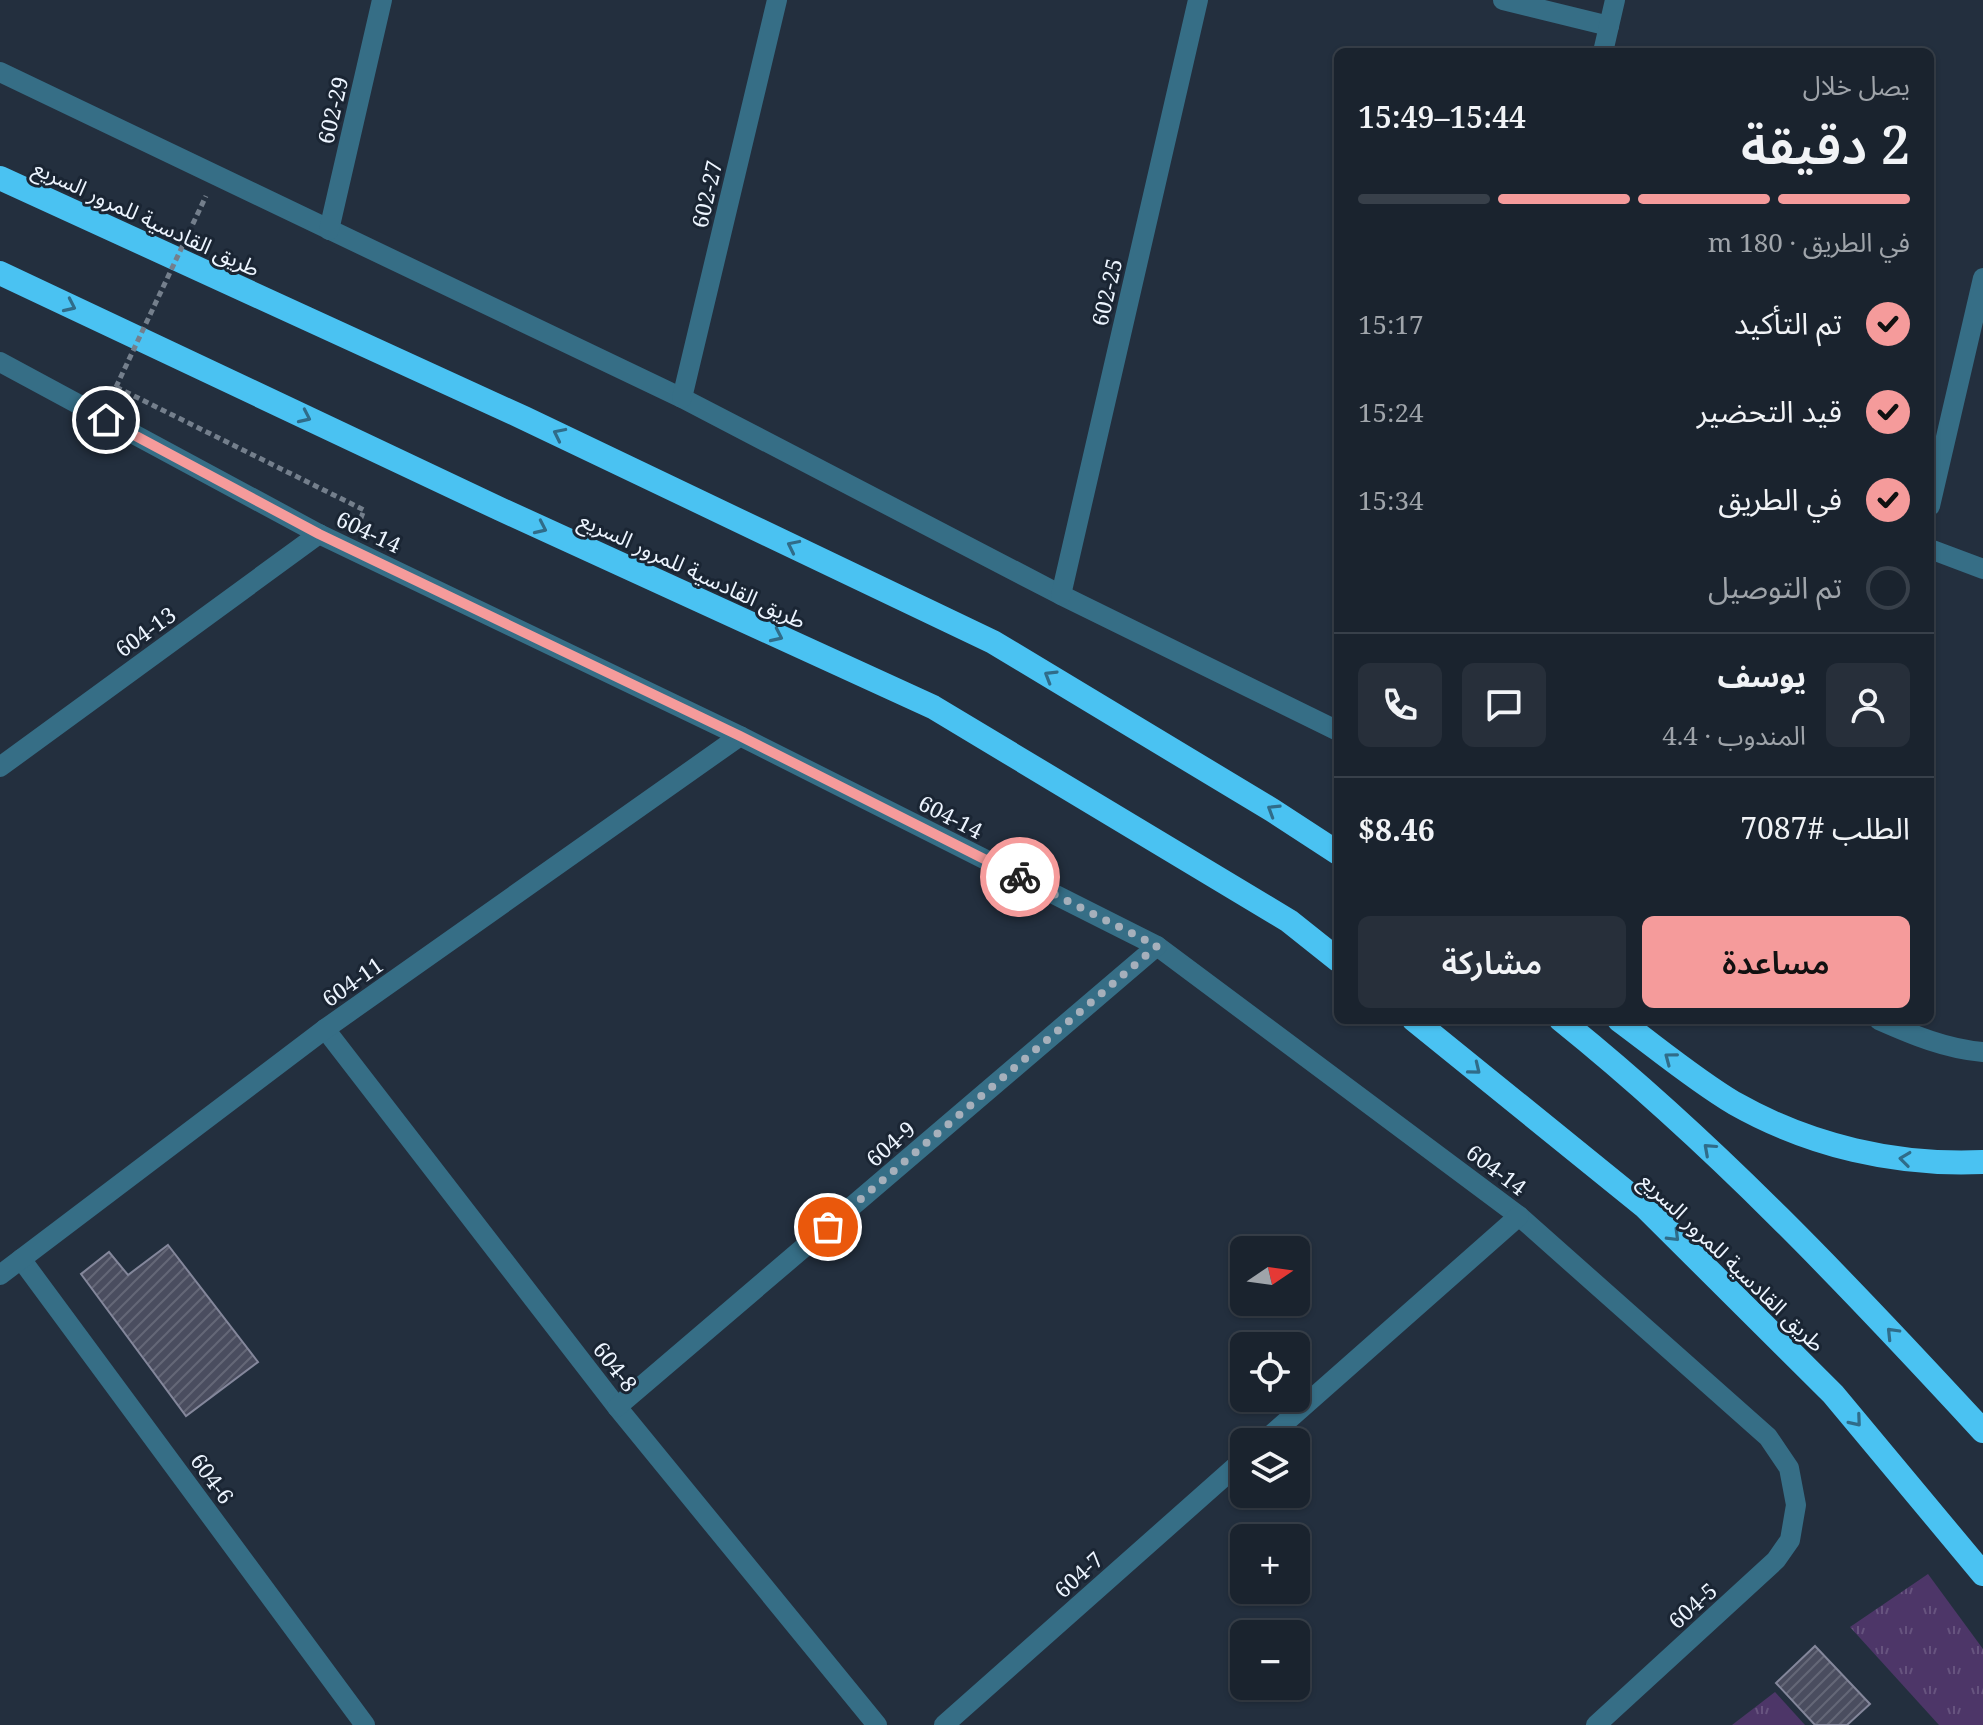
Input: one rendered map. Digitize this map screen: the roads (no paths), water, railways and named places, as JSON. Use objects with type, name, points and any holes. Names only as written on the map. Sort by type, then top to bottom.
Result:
[{"type":"highway","name":"طريق القادسية للمرور السريع","points":[[0,178],[524,418],[993,642],[1334,850]]},
{"type":"highway","name":"طريق القادسية للمرور السريع","points":[[0,273],[500,509],[933,707],[1289,921],[1334,957]]},
{"type":"highway","name":"طريق القادسية للمرور السريع","points":[[1419,1024],[1645,1207],[1833,1394],[1983,1574]]},
{"type":"highway","points":[[1566,1024],[1721,1160],[1894,1334],[1983,1431]]},
{"type":"highway","points":[[1625,1024],[1734,1103],[1775,1124],[1862,1152],[1907,1160],[1983,1162]]},
{"type":"street","name":"602-29","points":[[329,230],[382,0]]},
{"type":"street","name":"602-27","points":[[682,398],[777,0]]},
{"type":"street","name":"602-25","points":[[1061,595],[1198,0]]},
{"type":"street","points":[[1503,0],[1609,26]]},
{"type":"street","points":[[1604,48],[1615,0]]},
{"type":"street","points":[[0,72],[682,398],[1061,595],[1334,729]]},
{"type":"street","points":[[1934,489],[1983,278]]},
{"type":"street","name":"604-14","points":[[0,362],[319,534],[740,736],[1157,946],[1519,1216],[1768,1437],[1789,1468],[1796,1505]]},
{"type":"street","name":"604-13","points":[[0,767],[319,534]]},
{"type":"street","points":[[1934,551],[1983,569]]},
{"type":"street","name":"604-11","points":[[0,1275],[325,1029],[740,736]]},
{"type":"street","name":"604-9","points":[[617,1407],[1157,946]]},
{"type":"street","points":[[1889,1024],[1960,1050],[1983,1052]]},
{"type":"street","name":"604-8","points":[[325,1029],[617,1407],[877,1725]]},
{"type":"street","points":[[1279,1428],[1519,1216]]},
{"type":"street","name":"604-6","points":[[21,1259],[365,1725]]},
{"type":"street","name":"604-7","points":[[944,1725],[1230,1471]]},
{"type":"street","name":"604-5","points":[[1596,1725],[1776,1560],[1790,1540],[1796,1505]]}]
